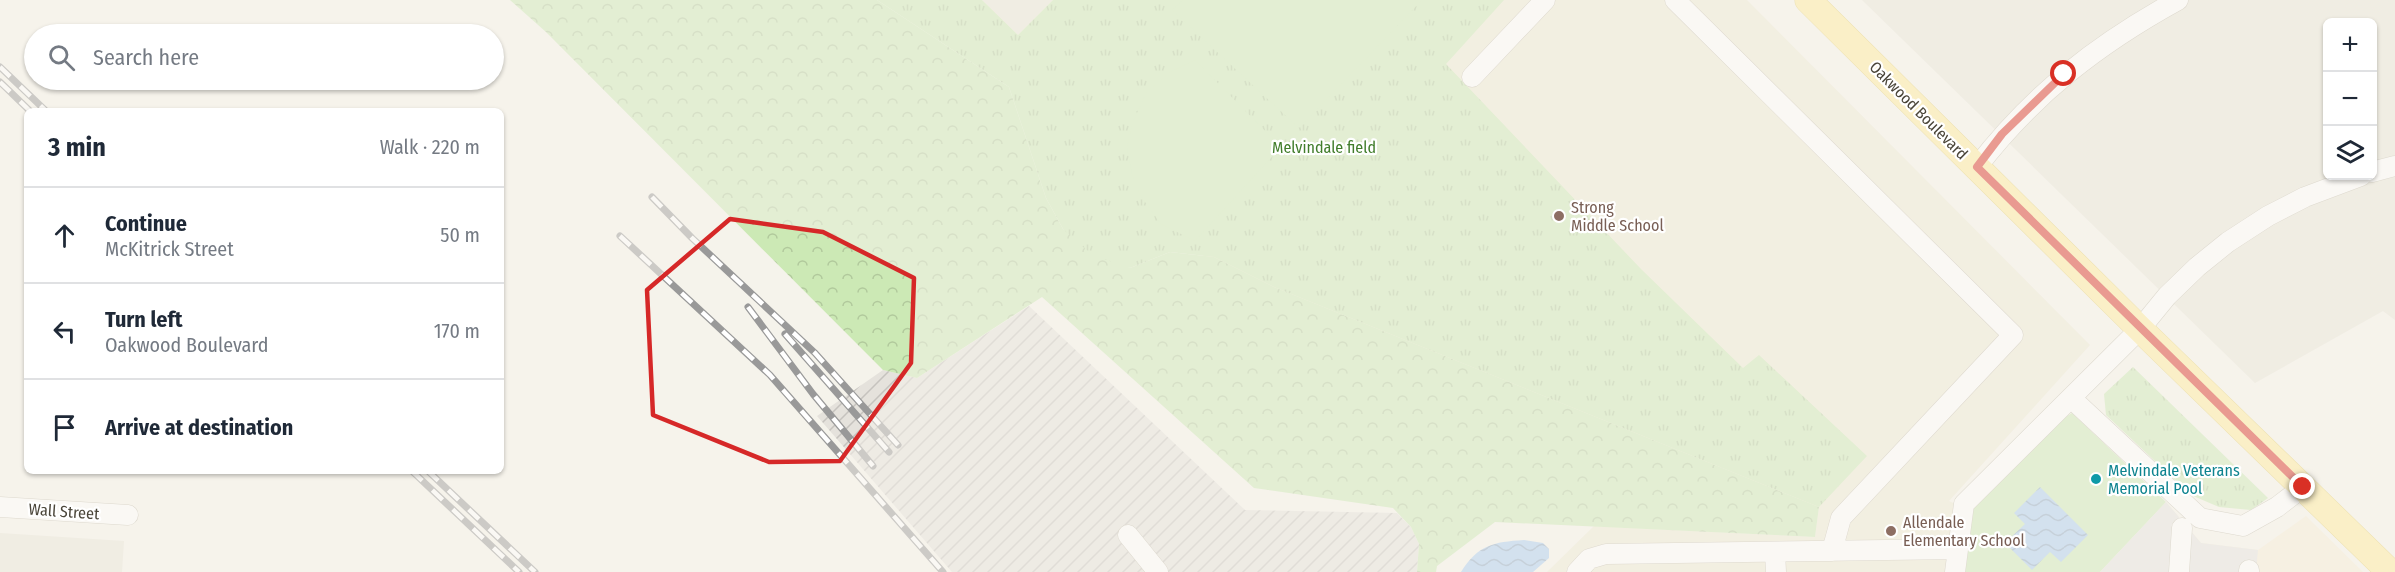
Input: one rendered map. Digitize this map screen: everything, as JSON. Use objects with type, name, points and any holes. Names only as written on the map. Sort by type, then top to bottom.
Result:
[{"type":"main road","name":"Oakwood Boulevard","points":[[1808,0],[2140,329],[2390,572]]},
{"type":"street","points":[[1472,77],[1545,0]]},
{"type":"street","points":[[1675,0],[2013,335],[1841,518],[1832,551]]},
{"type":"street","points":[[1977,167],[2002,134],[2064,74],[2125,31],[2178,0]]},
{"type":"street","points":[[2377,171],[2395,166]]},
{"type":"street","points":[[1955,572],[1964,504],[2140,329],[2167,296],[2197,267],[2228,242],[2268,216],[2305,197],[2350,180]]},
{"type":"street","points":[[2071,398],[2200,519],[2243,526],[2277,507],[2303,487]]},
{"type":"street","name":"Wall Street","points":[[0,507],[128,515]]},
{"type":"street","points":[[2180,572],[2182,528]]},
{"type":"street","points":[[1128,536],[1158,572]]},
{"type":"street","points":[[1577,572],[1589,559],[1606,554],[1958,549]]},
{"type":"street","points":[[1775,552],[1776,572]]},
{"type":"highlighted area","points":[[730,219],[823,232],[914,278],[911,363],[840,461],[769,462],[653,415],[647,290]]},
{"type":"shaded area","name":"Strong Middle School","points":[[909,0],[982,0],[1018,35],[1053,0],[1747,0],[2090,345],[1949,501],[1967,510],[1965,572],[1547,572],[1594,526],[1815,537],[1819,507],[1361,393]]},
{"type":"shaded area","points":[[982,0],[1053,0],[1018,35]]},
{"type":"shaded area","points":[[1862,0],[2395,0],[2395,320],[2383,311],[2255,383]]},
{"type":"shaded area","points":[[1029,306],[1245,510],[1397,513],[1411,527],[1419,544],[1417,572],[952,572],[817,416],[883,370],[917,378]]},
{"type":"shaded area","points":[[2166,502],[2201,543],[2258,550],[2306,516],[2363,572],[2100,572]]},
{"type":"shaded area","points":[[2166,502],[2201,543],[2258,550],[2256,572],[2100,572]]},
{"type":"shaded area","points":[[0,533],[124,541],[122,572],[0,572]]},
{"type":"green space","points":[[510,0],[877,0],[1009,87],[1046,198],[1063,229],[1130,268],[1170,252],[1214,257],[1274,287],[1819,507],[1815,537],[1495,522],[1437,566],[1436,572],[1417,572],[1419,544],[1411,527],[1393,508],[1254,488],[1042,297],[917,378],[883,370],[546,32]]},
{"type":"green space","name":"Melvindale field","points":[[877,0],[982,0],[1018,35],[1053,0],[1504,0],[1446,64],[1641,269],[1743,368],[1759,355],[1867,456],[1819,507],[1274,287],[1214,257],[1170,252],[1130,268],[1092,255],[1063,229],[1046,198],[1009,87]]},
{"type":"green space","points":[[1183,0],[1421,1],[1299,128],[1172,10]]},
{"type":"green space","points":[[1195,60],[1281,147],[1195,241],[1161,224],[1140,195],[1132,174],[1127,148],[1132,124],[1146,93],[1170,72]]},
{"type":"green space","points":[[2133,367],[2268,498],[2251,510],[2219,507],[2191,495],[2106,415],[2104,394]]},
{"type":"green space","points":[[2072,413],[2166,502],[2100,572],[1965,572],[1967,510],[1973,509],[2054,424]]},
{"type":"water","points":[[2040,487],[2088,535],[2061,562],[2050,552],[2032,570],[2005,543],[2025,524],[2014,513]]},
{"type":"water","points":[[1524,540],[1543,543],[1549,549],[1549,558],[1533,572],[1461,572],[1474,556],[1487,547],[1503,542]]},
{"type":"railway","points":[[0,67],[24,90]]},
{"type":"railway","points":[[0,82],[27,108]]},
{"type":"railway","points":[[24,90],[43,108]]},
{"type":"railway","points":[[652,197],[692,238],[815,353],[898,445]]},
{"type":"railway","points":[[620,236],[770,375],[943,572]]},
{"type":"railway","points":[[748,307],[813,394],[873,466]]},
{"type":"railway","points":[[785,334],[889,452]]},
{"type":"railway","points":[[415,474],[519,572]]},
{"type":"railway","points":[[431,474],[535,572]]},
{"type":"place","name":"Strong Middle School","points":[[1559,216]]},
{"type":"place","name":"Melvindale Veterans Memorial Pool","points":[[2096,479]]},
{"type":"place","name":"Allendale Elementary School","points":[[1891,531]]},
{"type":"route","points":[[2064,74],[2002,134],[1977,167],[2303,487]]}]
